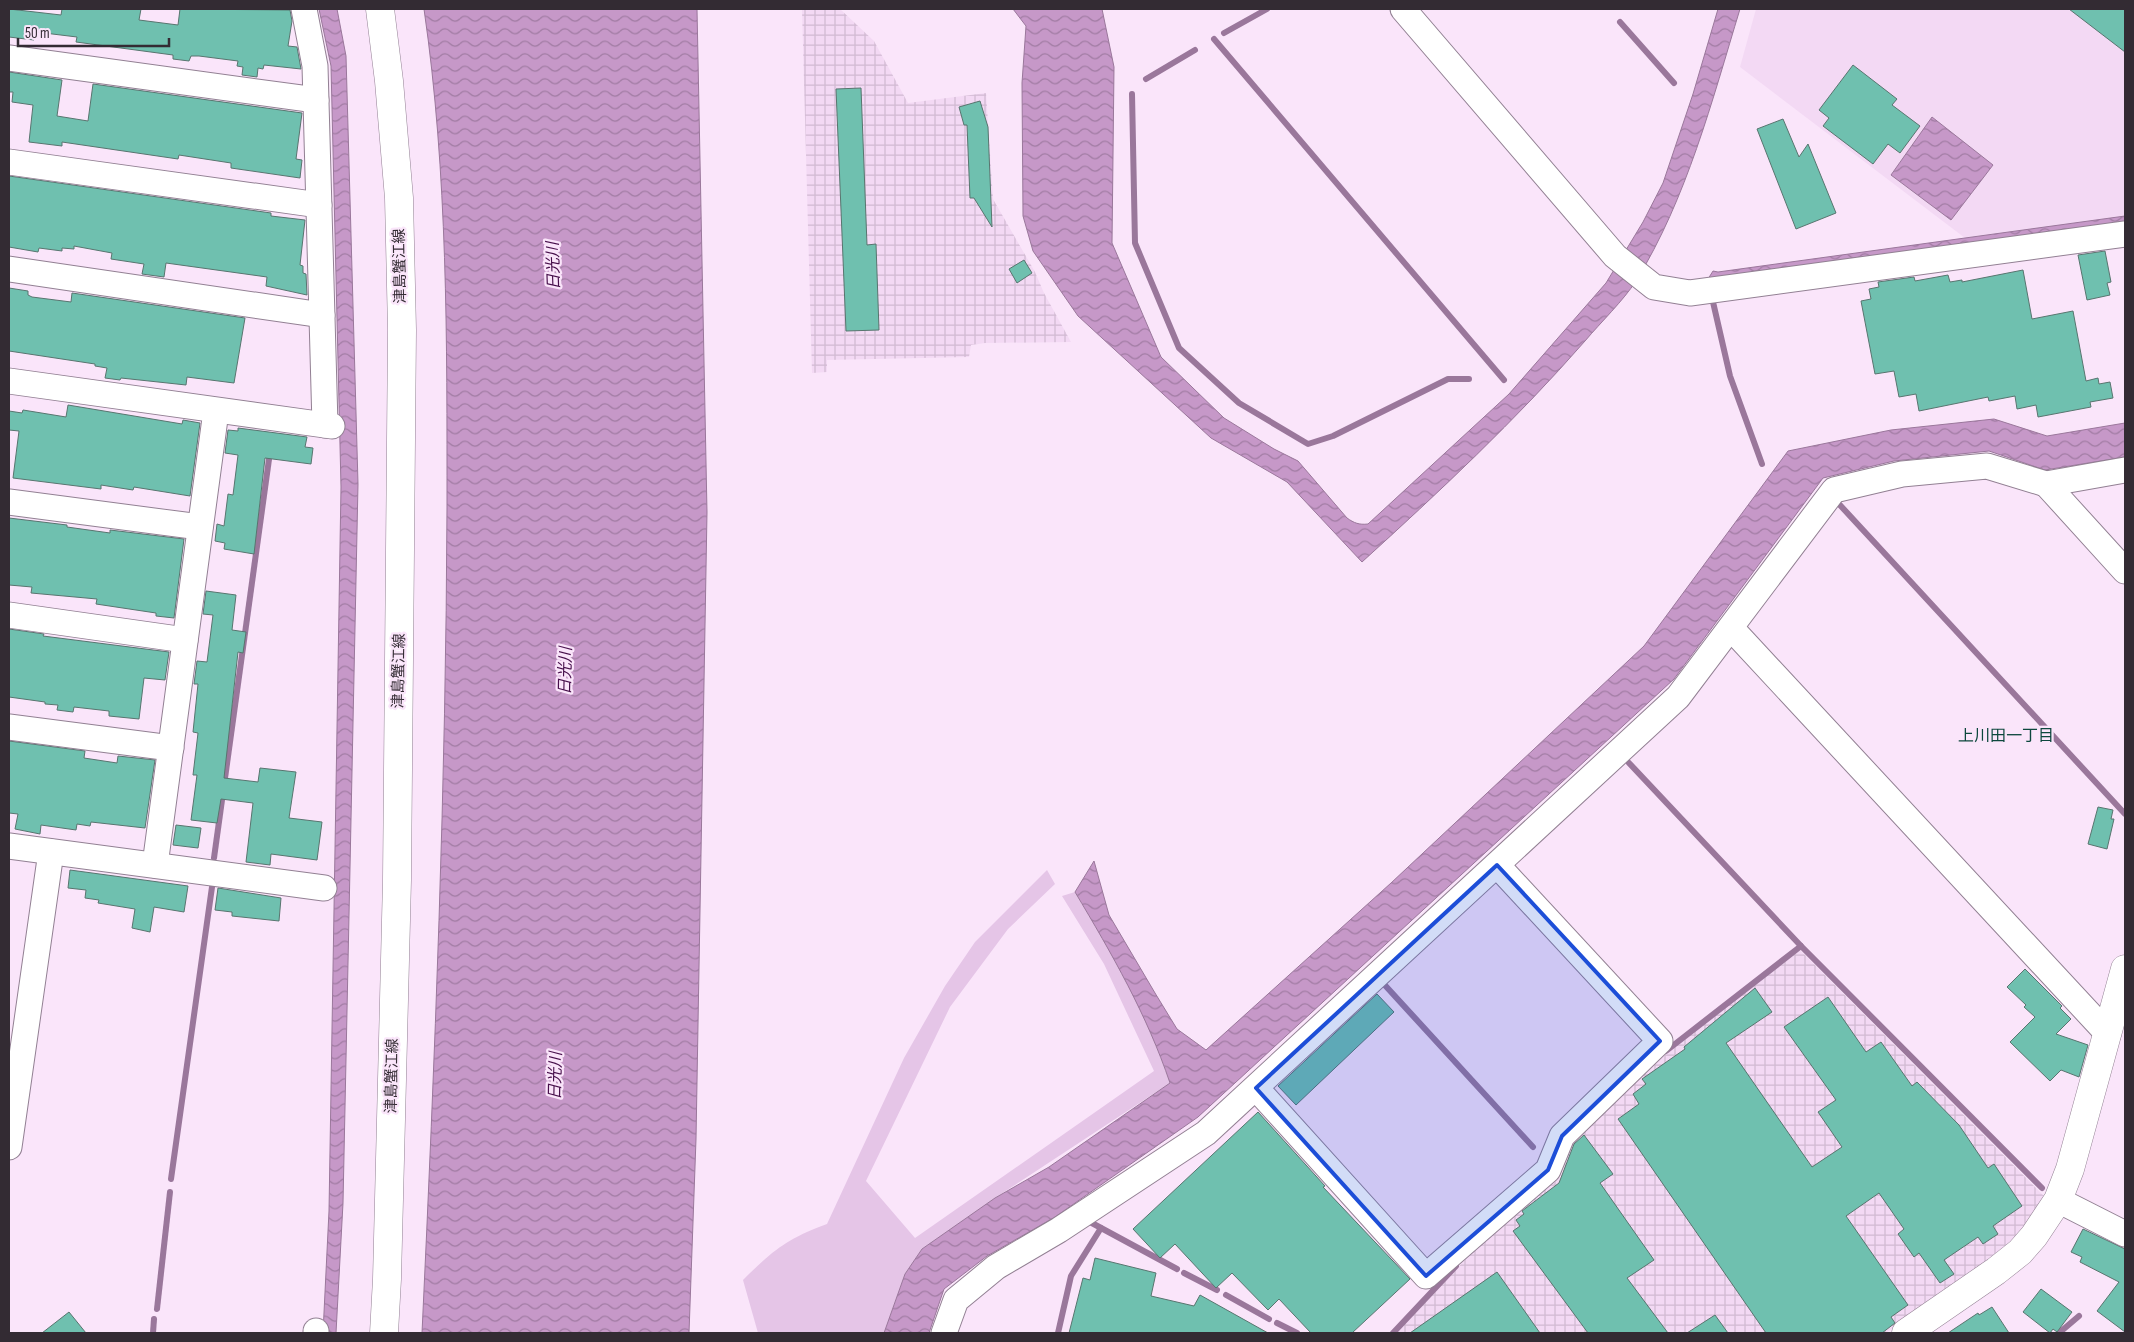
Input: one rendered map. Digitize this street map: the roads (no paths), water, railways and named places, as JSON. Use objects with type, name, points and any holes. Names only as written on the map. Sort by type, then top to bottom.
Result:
[{"type":"main road","name":"津島蟹江線","points":[[380,9],[389,82],[399,198],[402,330],[397,880],[384,1333]]},
{"type":"main road","points":[[1906,1333],[1996,1271],[2020,1252],[2034,1236],[2058,1200],[2070,1169],[2125,969]]},
{"type":"street","points":[[9,381],[328,425],[322,315],[315,66],[304,9]]},
{"type":"street","points":[[1403,9],[1615,256],[1654,287],[1690,293],[2125,234]]},
{"type":"street","points":[[9,58],[316,100]]},
{"type":"street","points":[[9,162],[319,206]]},
{"type":"street","points":[[9,269],[322,315]]},
{"type":"street","points":[[155,865],[216,410]]},
{"type":"street","points":[[944,1333],[956,1300],[996,1267],[1060,1230],[1206,1133],[1678,697],[1834,490],[1902,474],[1987,466],[2046,484],[2125,470]]},
{"type":"street","points":[[2046,484],[2125,571]]},
{"type":"street","points":[[9,502],[200,527]]},
{"type":"street","points":[[9,615],[185,640]]},
{"type":"street","points":[[1731,628],[2108,1034]]},
{"type":"street","points":[[9,727],[171,748]]},
{"type":"street","points":[[9,846],[324,888]]},
{"type":"street","points":[[9,1147],[51,852]]},
{"type":"street","points":[[1256,1088],[1426,1276],[1548,1170],[1562,1136],[1660,1042],[1497,865]]},
{"type":"street","points":[[2058,1200],[2125,1234]]},
{"type":"water","points":[[319,9],[337,9],[346,56],[358,484],[343,1203],[336,1333],[323,1333],[329,1211],[341,487],[331,66]]},
{"type":"water","name":"日光川","points":[[424,9],[697,9],[707,512],[696,1139],[689,1333],[422,1333],[439,920],[447,507],[447,382],[442,195],[432,71]]},
{"type":"water","points":[[1013,9],[1102,9],[1114,67],[1112,243],[1161,357],[1224,418],[1274,449],[1298,461],[1347,518],[1357,523],[1368,524],[1509,394],[1606,283],[1643,222],[1663,183],[1693,94],[1718,9],[1740,9],[1708,114],[1684,183],[1654,249],[1631,289],[1532,399],[1448,482],[1362,562],[1287,482],[1211,438],[1078,316],[1033,251],[1023,216],[1022,83],[1026,26]]},
{"type":"water","points":[[1932,117],[1993,165],[1951,220],[1891,175]]},
{"type":"water","points":[[2125,216],[2125,224],[1708,279],[1713,271],[1718,272]]},
{"type":"water","points":[[1994,419],[2047,436],[2125,423],[2125,457],[2045,470],[1989,451],[1894,461],[1823,478],[1674,679],[1198,1117],[1055,1217],[987,1256],[944,1289],[929,1333],[884,1333],[905,1274],[922,1249],[995,1198],[1049,1167],[1170,1083],[1140,1009],[1075,892],[1094,861],[1109,915],[1155,993],[1177,1029],[1206,1050],[1391,883],[1644,646],[1788,451],[1891,430]]},
{"type":"waterway","points":[[1224,33],[1267,9]]},
{"type":"waterway","points":[[1620,22],[1674,83]]},
{"type":"waterway","points":[[1214,39],[1504,380]]},
{"type":"waterway","points":[[1146,79],[1195,50]]},
{"type":"waterway","points":[[1132,94],[1135,243],[1179,348],[1239,403],[1308,444],[1333,436],[1448,379],[1469,379]]},
{"type":"waterway","points":[[1713,302],[1730,376],[1762,464]]},
{"type":"waterway","points":[[214,858],[270,452]]},
{"type":"waterway","points":[[1839,504],[2125,814]]},
{"type":"waterway","points":[[1629,763],[1801,946],[2042,1188]]},
{"type":"waterway","points":[[171,1179],[212,887]]},
{"type":"waterway","points":[[1666,1051],[1801,946]]},
{"type":"waterway","points":[[1382,982],[1533,1147]]},
{"type":"waterway","points":[[157,1309],[170,1192]]},
{"type":"waterway","points":[[1090,1222],[1177,1269]]},
{"type":"waterway","points":[[1058,1333],[1071,1276],[1101,1228]]},
{"type":"waterway","points":[[1393,1333],[1456,1266]]},
{"type":"waterway","points":[[1184,1273],[1217,1290]]},
{"type":"waterway","points":[[1226,1295],[1269,1319]]},
{"type":"waterway","points":[[2059,1333],[2079,1316]]},
{"type":"waterway","points":[[153,1333],[154,1319]]},
{"type":"waterway","points":[[1277,1323],[1297,1333]]},
{"type":"district","name":"上川田一丁目","points":[[2006,736]]}]
